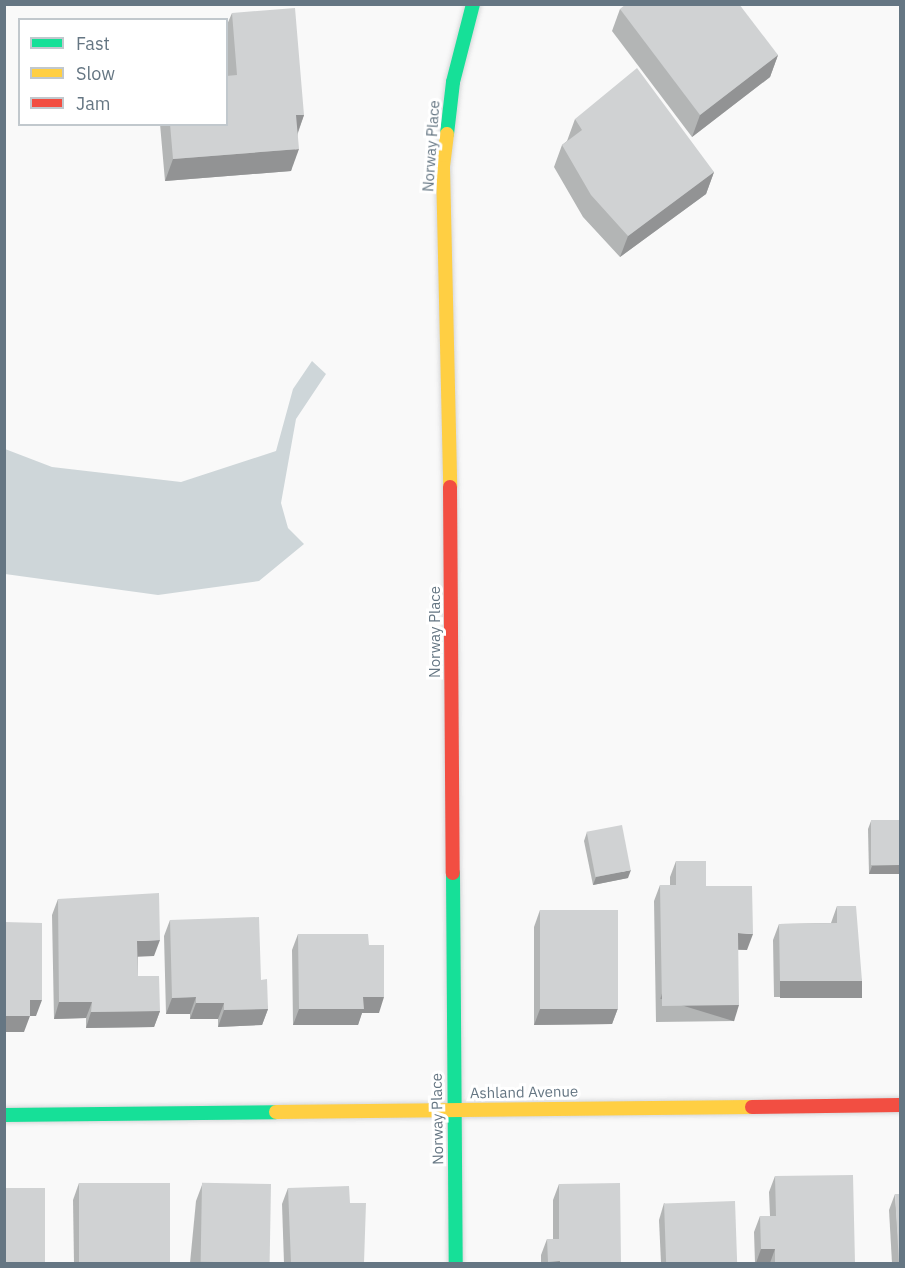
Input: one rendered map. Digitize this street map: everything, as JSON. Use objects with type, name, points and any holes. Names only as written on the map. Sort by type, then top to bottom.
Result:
[{"type":"street","name":"Norway Place","points":[[456,1263],[453,1109],[451,513],[442,168],[453,82],[472,4]]},
{"type":"street","name":"Ashland Avenue","points":[[4,1115],[900,1105]]},
{"type":"shaded area","points":[[312,361],[326,374],[296,419],[281,503],[288,528],[304,544],[259,581],[158,595],[5,574],[5,449],[52,467],[181,482],[276,451],[293,389]]},
{"type":"building","points":[[626,4],[739,4],[778,55],[700,115],[620,9]]},
{"type":"building","points":[[295,8],[304,115],[296,115],[299,149],[173,159],[170,126],[228,126],[228,76],[237,75],[232,13]]},
{"type":"building","points":[[637,68],[714,172],[628,236],[591,195],[562,145],[582,130],[575,119]]},
{"type":"building","points":[[871,820],[900,820],[900,865],[871,865]]},
{"type":"building","points":[[622,825],[631,870],[595,877],[587,832]]},
{"type":"building","points":[[676,861],[706,861],[706,886],[752,886],[753,934],[738,933],[739,1005],[662,1006],[660,885],[676,885]]},
{"type":"building","points":[[159,893],[160,940],[137,941],[138,976],[159,976],[160,1011],[91,1012],[92,1002],[59,1002],[58,899]]},
{"type":"building","points":[[837,906],[856,906],[862,981],[780,981],[779,924],[837,923]]},
{"type":"building","points":[[540,910],[618,910],[618,1009],[540,1009]]},
{"type":"building","points":[[259,917],[261,980],[267,979],[268,1009],[224,1010],[224,1003],[196,1003],[196,997],[172,998],[170,920]]},
{"type":"building","points":[[4,922],[42,923],[42,1000],[30,1000],[30,1016],[4,1016]]},
{"type":"building","points":[[298,934],[368,934],[369,945],[384,945],[384,997],[363,997],[364,1009],[299,1009]]},
{"type":"building","points":[[853,1175],[855,1263],[775,1263],[775,1249],[761,1249],[760,1216],[776,1216],[775,1176]]},
{"type":"building","points":[[79,1183],[170,1183],[170,1263],[79,1263]]},
{"type":"building","points":[[202,1183],[271,1184],[270,1263],[201,1262]]},
{"type":"building","points":[[620,1183],[621,1263],[548,1262],[547,1239],[559,1239],[559,1184]]},
{"type":"building","points":[[349,1186],[350,1203],[366,1203],[364,1263],[291,1263],[288,1188]]},
{"type":"building","points":[[4,1188],[45,1188],[45,1263],[4,1263]]},
{"type":"building","points":[[895,1194],[900,1194],[900,1263],[899,1263]]},
{"type":"building","points":[[735,1201],[737,1263],[666,1264],[664,1203]]},
{"type":"traffic: fast","points":[[447,134],[453,82],[473,4]]},
{"type":"traffic: fast","points":[[453,873],[456,1264]]},
{"type":"traffic: fast","points":[[4,1115],[276,1112]]},
{"type":"traffic: slow","points":[[447,134],[443,168],[450,487]]},
{"type":"traffic: slow","points":[[276,1112],[752,1107]]},
{"type":"traffic: jam","points":[[450,487],[453,873]]},
{"type":"traffic: jam","points":[[752,1107],[900,1105]]}]
